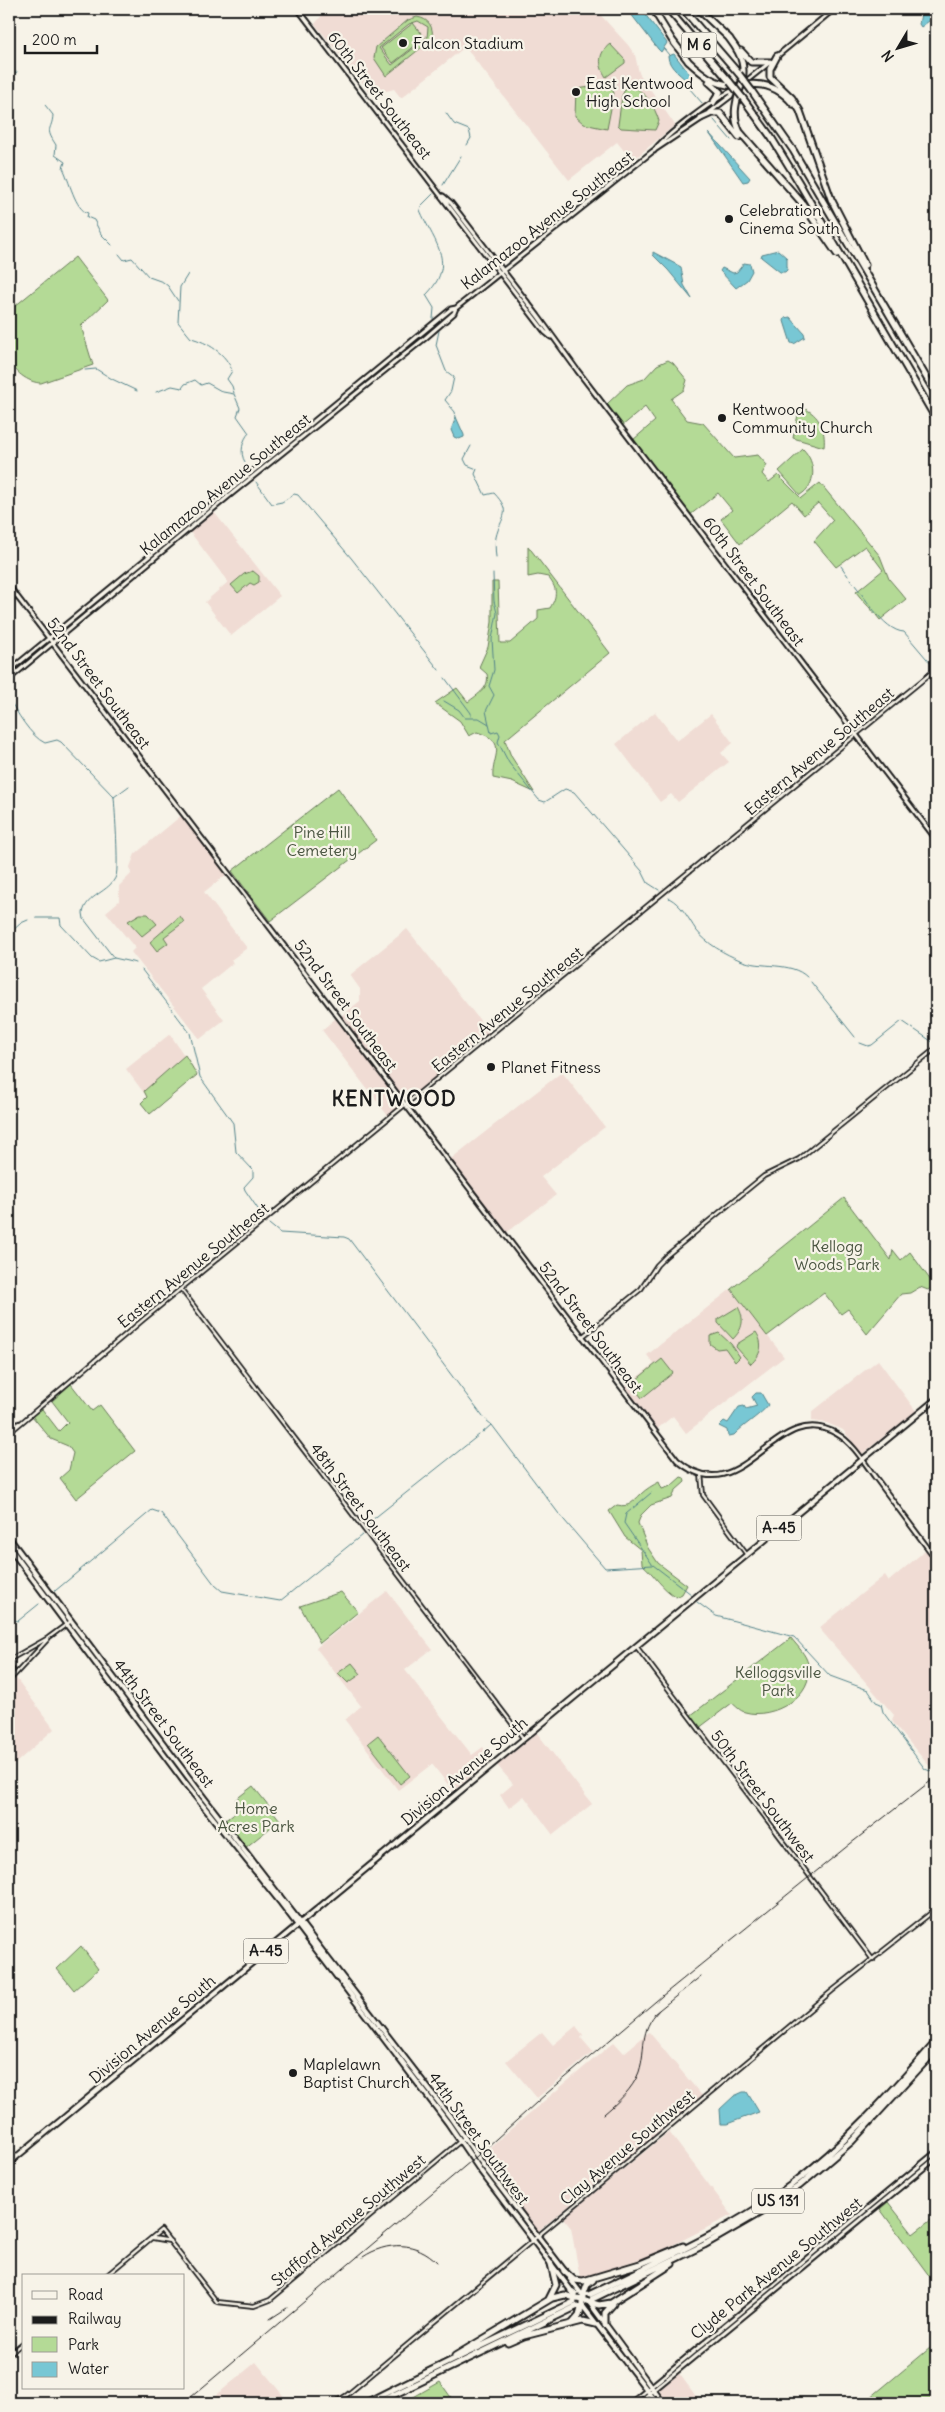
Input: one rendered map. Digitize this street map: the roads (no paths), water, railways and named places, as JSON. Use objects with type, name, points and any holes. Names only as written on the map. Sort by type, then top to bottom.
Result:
[{"type":"highway","points":[[653,9],[672,40],[702,74],[715,82],[740,86],[762,84],[781,92],[797,109],[809,136]]},
{"type":"highway","name":"M 6","points":[[668,9],[742,96],[781,152],[936,419]]},
{"type":"highway","name":"M 6","points":[[683,9],[739,74],[793,150],[936,394]]},
{"type":"highway","points":[[698,9],[728,37],[749,61],[756,63],[770,62]]},
{"type":"highway","points":[[728,37],[742,61],[743,71],[734,107],[737,126],[744,138],[821,229],[893,344]]},
{"type":"highway","points":[[777,56],[770,69],[770,77],[795,102],[838,216],[917,360]]},
{"type":"highway","points":[[688,60],[720,91],[713,103]]},
{"type":"highway","points":[[701,118],[715,112],[722,114],[742,140],[770,167]]},
{"type":"highway","name":"US 131","points":[[366,2403],[713,2234],[779,2194],[835,2149],[878,2107],[936,2042]]},
{"type":"highway","name":"US 131","points":[[377,2403],[731,2230],[783,2197],[840,2152],[877,2116],[936,2050]]},
{"type":"highway","points":[[605,2325],[606,2310],[626,2293],[651,2275],[731,2230]]},
{"type":"highway","points":[[564,2271],[579,2282],[640,2264],[713,2234]]},
{"type":"highway","points":[[407,2383],[551,2298],[556,2279],[552,2264]]},
{"type":"highway","points":[[570,2326],[578,2318],[582,2299],[591,2282],[604,2275]]},
{"type":"highway","points":[[544,2303],[559,2296],[607,2304],[626,2293]]},
{"type":"highway","points":[[427,2379],[524,2336],[570,2326],[583,2321],[596,2324]]},
{"type":"main road","name":"60th Street Southeast","points":[[298,9],[531,306],[552,338],[936,839]]},
{"type":"main road","name":"Kalamazoo Avenue Southeast","points":[[653,151],[658,145],[713,103],[740,86],[834,9]]},
{"type":"main road","name":"Kalamazoo Avenue Southeast","points":[[9,672],[148,555],[444,315],[456,308],[653,151],[731,96],[733,91]]},
{"type":"main road","name":"60th Street Southeast","points":[[443,196],[470,236],[545,332],[552,338]]},
{"type":"main road","points":[[470,236],[473,235],[480,240]]},
{"type":"main road","points":[[524,305],[531,306]]},
{"type":"main road","name":"Kalamazoo Avenue Southeast","points":[[9,679],[136,572],[454,314],[456,308]]},
{"type":"main road","points":[[444,315],[444,322]]},
{"type":"main road","points":[[411,349],[410,345],[423,332]]},
{"type":"main road","points":[[236,490],[254,474],[253,470]]},
{"type":"main road","points":[[191,527],[191,523],[214,502]]},
{"type":"main road","points":[[167,547],[180,534],[181,528]]},
{"type":"main road","points":[[136,572],[135,569],[148,555]]},
{"type":"main road","points":[[111,593],[122,582],[123,577]]},
{"type":"main road","name":"52nd Street Southeast","points":[[9,586],[407,1105],[676,1460],[701,1474]]},
{"type":"main road","points":[[64,633],[100,600],[101,595]]},
{"type":"main road","name":"Division Avenue South","points":[[9,2163],[936,1399]]},
{"type":"main road","points":[[701,1474],[722,1475],[736,1471],[780,1437],[806,1427],[820,1428],[836,1433],[847,1441],[862,1460],[936,1560]]},
{"type":"main road","name":"44th Street Southeast","points":[[9,1538],[299,1924]]},
{"type":"main road","name":"44th Street Southeast","points":[[9,1547],[203,1806],[299,1924]]},
{"type":"main road","points":[[14,1554],[23,1556]]},
{"type":"main road","points":[[38,1586],[46,1587]]},
{"type":"main road","points":[[46,1596],[54,1597]]},
{"type":"main road","points":[[93,1659],[101,1660]]},
{"type":"main road","points":[[106,1676],[115,1678]]},
{"type":"main road","points":[[131,1708],[140,1711]]},
{"type":"main road","points":[[196,1796],[204,1798]]},
{"type":"main road","points":[[203,1806],[210,1806]]},
{"type":"main road","name":"44th Street Southwest","points":[[299,1924],[350,1997],[405,2067],[533,2240],[605,2325],[631,2360],[657,2403]]},
{"type":"main road","name":"44th Street Southwest","points":[[299,1924],[342,1976],[417,2074],[564,2271],[604,2335],[663,2403]]},
{"type":"main road","points":[[333,1974],[342,1976]]},
{"type":"main road","points":[[344,1988],[351,1988]]},
{"type":"main road","points":[[350,1997],[359,1999]]},
{"type":"main road","points":[[405,2067],[414,2075],[417,2074]]},
{"type":"main road","name":"Clyde Park Avenue Southwest","points":[[638,2403],[650,2390],[778,2282],[936,2152]]},
{"type":"main road","name":"Clyde Park Avenue Southwest","points":[[631,2403],[773,2293],[936,2158]]},
{"type":"main road","points":[[897,2184],[901,2188]]},
{"type":"main road","points":[[773,2293],[771,2290],[778,2282]]},
{"type":"main road","points":[[604,2335],[622,2349]]},
{"type":"main road","points":[[618,2352],[631,2360]]},
{"type":"street","name":"Eastern Avenue Southeast","points":[[9,1432],[936,669]]},
{"type":"street","points":[[582,1337],[641,1289],[657,1265],[670,1253],[770,1172],[800,1159],[936,1048]]},
{"type":"street","name":"48th Street Southeast","points":[[181,1289],[523,1738]]},
{"type":"street","points":[[701,1474],[703,1495],[747,1555]]},
{"type":"street","points":[[9,1660],[48,1638],[72,1621]]},
{"type":"street","points":[[10,1680],[48,1638]]},
{"type":"street","points":[[34,1645],[40,1648]]},
{"type":"street","name":"50th Street Southwest","points":[[636,1645],[873,1960]]},
{"type":"street","points":[[9,1666],[14,1673],[10,1680]]},
{"type":"street","name":"Clay Avenue Southwest","points":[[334,2403],[347,2395],[537,2236],[660,2137],[825,1997],[936,1909]]},
{"type":"street","name":"Stafford Avenue Southwest","points":[[152,2238],[161,2230],[215,2300],[223,2304],[258,2305],[270,2300],[464,2138]]},
{"type":"street","points":[[108,2274],[152,2238],[170,2242]]},
{"type":"street","points":[[9,2354],[22,2344]]},
{"type":"water","points":[[627,9],[641,9],[667,43],[661,52],[658,49]]},
{"type":"water","points":[[922,9],[928,9],[933,18],[921,27],[919,24]]},
{"type":"water","points":[[674,54],[691,76],[690,84],[671,64],[668,56]]},
{"type":"water","points":[[709,133],[750,178],[748,181],[743,182]]},
{"type":"water","points":[[778,250],[787,258],[787,270],[785,272],[780,272],[761,257],[762,254]]},
{"type":"water","points":[[653,252],[681,267],[684,285],[692,299],[653,255]]},
{"type":"water","points":[[744,263],[750,264],[752,271],[747,280],[736,288],[720,271],[722,268],[733,273],[737,272]]},
{"type":"water","points":[[790,317],[804,333],[805,337],[794,344],[791,343],[784,321],[785,318]]},
{"type":"water","points":[[456,417],[464,435],[464,437],[459,439],[454,437],[451,430]]},
{"type":"water","points":[[756,1393],[761,1393],[768,1405],[734,1435],[728,1436],[727,1430],[719,1426],[724,1421],[728,1423],[739,1407],[744,1406],[746,1409],[757,1406],[752,1397]]},
{"type":"water","points":[[747,2092],[759,2112],[727,2124],[721,2124],[720,2109],[734,2096]]},
{"type":"waterway","points":[[664,49],[669,55]]},
{"type":"waterway","points":[[9,76],[17,72]]},
{"type":"waterway","points":[[689,83],[690,89],[702,103]]},
{"type":"waterway","points":[[45,105],[53,115],[50,135],[56,145],[55,155],[65,162],[63,168],[76,200],[83,211],[88,213],[87,217],[94,220],[101,234],[112,245]]},
{"type":"waterway","points":[[446,113],[454,124],[469,130],[471,138],[467,145]]},
{"type":"waterway","points":[[714,120],[731,140]]},
{"type":"waterway","points":[[443,185],[461,156]]},
{"type":"waterway","points":[[433,194],[421,206],[420,210],[436,242],[442,262],[440,273],[426,295],[434,308],[433,319]]},
{"type":"waterway","points":[[119,254],[124,260],[132,258],[149,277],[163,282],[178,301]]},
{"type":"waterway","points":[[188,274],[180,287],[178,322],[191,338],[210,346],[226,359],[232,371],[227,379],[234,393]]},
{"type":"waterway","points":[[439,331],[436,345],[446,371],[454,377],[451,391],[445,400],[455,412],[456,417]]},
{"type":"waterway","points":[[85,370],[96,369],[137,391]]},
{"type":"waterway","points":[[156,392],[172,386],[182,388],[185,384],[195,380],[201,385],[207,383],[223,392],[234,394],[240,408],[237,416],[249,433],[242,446],[242,455],[245,462]]},
{"type":"waterway","points":[[471,446],[464,459],[467,465],[477,469],[475,474],[485,495],[494,493],[503,505],[504,515],[496,537],[496,557]]},
{"type":"waterway","points":[[256,482],[272,504],[282,502],[294,494],[298,495],[352,559],[439,670]]},
{"type":"waterway","points":[[841,566],[848,576]]},
{"type":"waterway","points":[[493,574],[494,601],[497,613],[492,639],[494,670],[489,686],[494,695],[486,711],[491,733],[498,731],[500,735],[498,742],[509,763],[539,800],[545,802],[565,789],[574,792],[642,871],[648,883],[659,890]]},
{"type":"waterway","points":[[850,579],[881,618],[896,630],[904,632],[932,665]]},
{"type":"waterway","points":[[445,678],[471,713],[471,716]]},
{"type":"waterway","points":[[9,699],[24,723],[39,740],[45,743],[57,740],[61,742],[114,797],[117,851],[116,876],[109,886],[89,902],[83,913],[84,919],[114,958]]},
{"type":"waterway","points":[[444,701],[459,710],[465,718],[479,718],[489,724]]},
{"type":"waterway","points":[[114,797],[129,786]]},
{"type":"waterway","points":[[669,898],[681,908],[700,935],[722,952],[748,963],[793,969],[807,977]]},
{"type":"waterway","points":[[36,918],[60,918],[61,925],[92,958],[99,962],[114,958],[136,963]]},
{"type":"waterway","points":[[9,934],[21,923],[28,920]]},
{"type":"waterway","points":[[142,970],[190,1033],[200,1077],[233,1123],[236,1152],[253,1170],[253,1177],[244,1187],[262,1215]]},
{"type":"waterway","points":[[811,982],[855,1037]]},
{"type":"waterway","points":[[860,1043],[868,1046],[872,1045],[902,1021],[934,1043]]},
{"type":"waterway","points":[[269,1224],[280,1233],[344,1237],[349,1239],[483,1417]]},
{"type":"waterway","points":[[486,1420],[492,1425],[559,1514],[605,1568],[653,1565],[691,1594]]},
{"type":"waterway","points":[[482,1433],[491,1425]]},
{"type":"waterway","points":[[369,1526],[372,1520],[479,1435]]},
{"type":"waterway","points":[[651,1493],[626,1514],[624,1523],[652,1564]]},
{"type":"waterway","points":[[55,1591],[152,1510],[161,1513],[215,1585],[222,1591],[280,1601],[362,1535]]},
{"type":"waterway","points":[[697,1602],[716,1616],[794,1637],[830,1676],[868,1690],[876,1702],[881,1704],[883,1712],[925,1769],[930,1771],[936,1768]]},
{"type":"waterway","points":[[9,1614],[14,1620],[18,1621],[39,1604]]},
{"type":"railway","points":[[184,2403],[477,2156],[546,2094],[662,1996],[936,1777]]},
{"type":"railway","points":[[654,2014],[701,1976]]},
{"type":"railway","points":[[604,2114],[633,2084],[639,2072],[648,2025],[659,2010]]},
{"type":"railway","points":[[363,2257],[382,2248],[402,2246],[420,2250],[437,2262]]},
{"type":"railway","points":[[270,2319],[287,2308]]},
{"type":"place","name":"Falcon Stadium","points":[[403,43]]},
{"type":"place","name":"East Kentwood High School","points":[[576,92]]},
{"type":"place","name":"Celebration Cinema South","points":[[729,219]]},
{"type":"place","name":"Kentwood Community Church","points":[[722,418]]},
{"type":"place","name":"Planet Fitness","points":[[491,1067]]},
{"type":"place","name":"Maplelawn Baptist Church","points":[[293,2073]]},
{"type":"district","name":"KENTWOOD","points":[[394,1099]]},
{"type":"park label","name":"Pine Hill Cemetery","points":[[322,841]]},
{"type":"park label","name":"Kellogg Woods Park","points":[[837,1255]]},
{"type":"park label","name":"Kelloggsville Park","points":[[778,1681]]},
{"type":"park label","name":"Home Acres Park","points":[[256,1817]]}]
